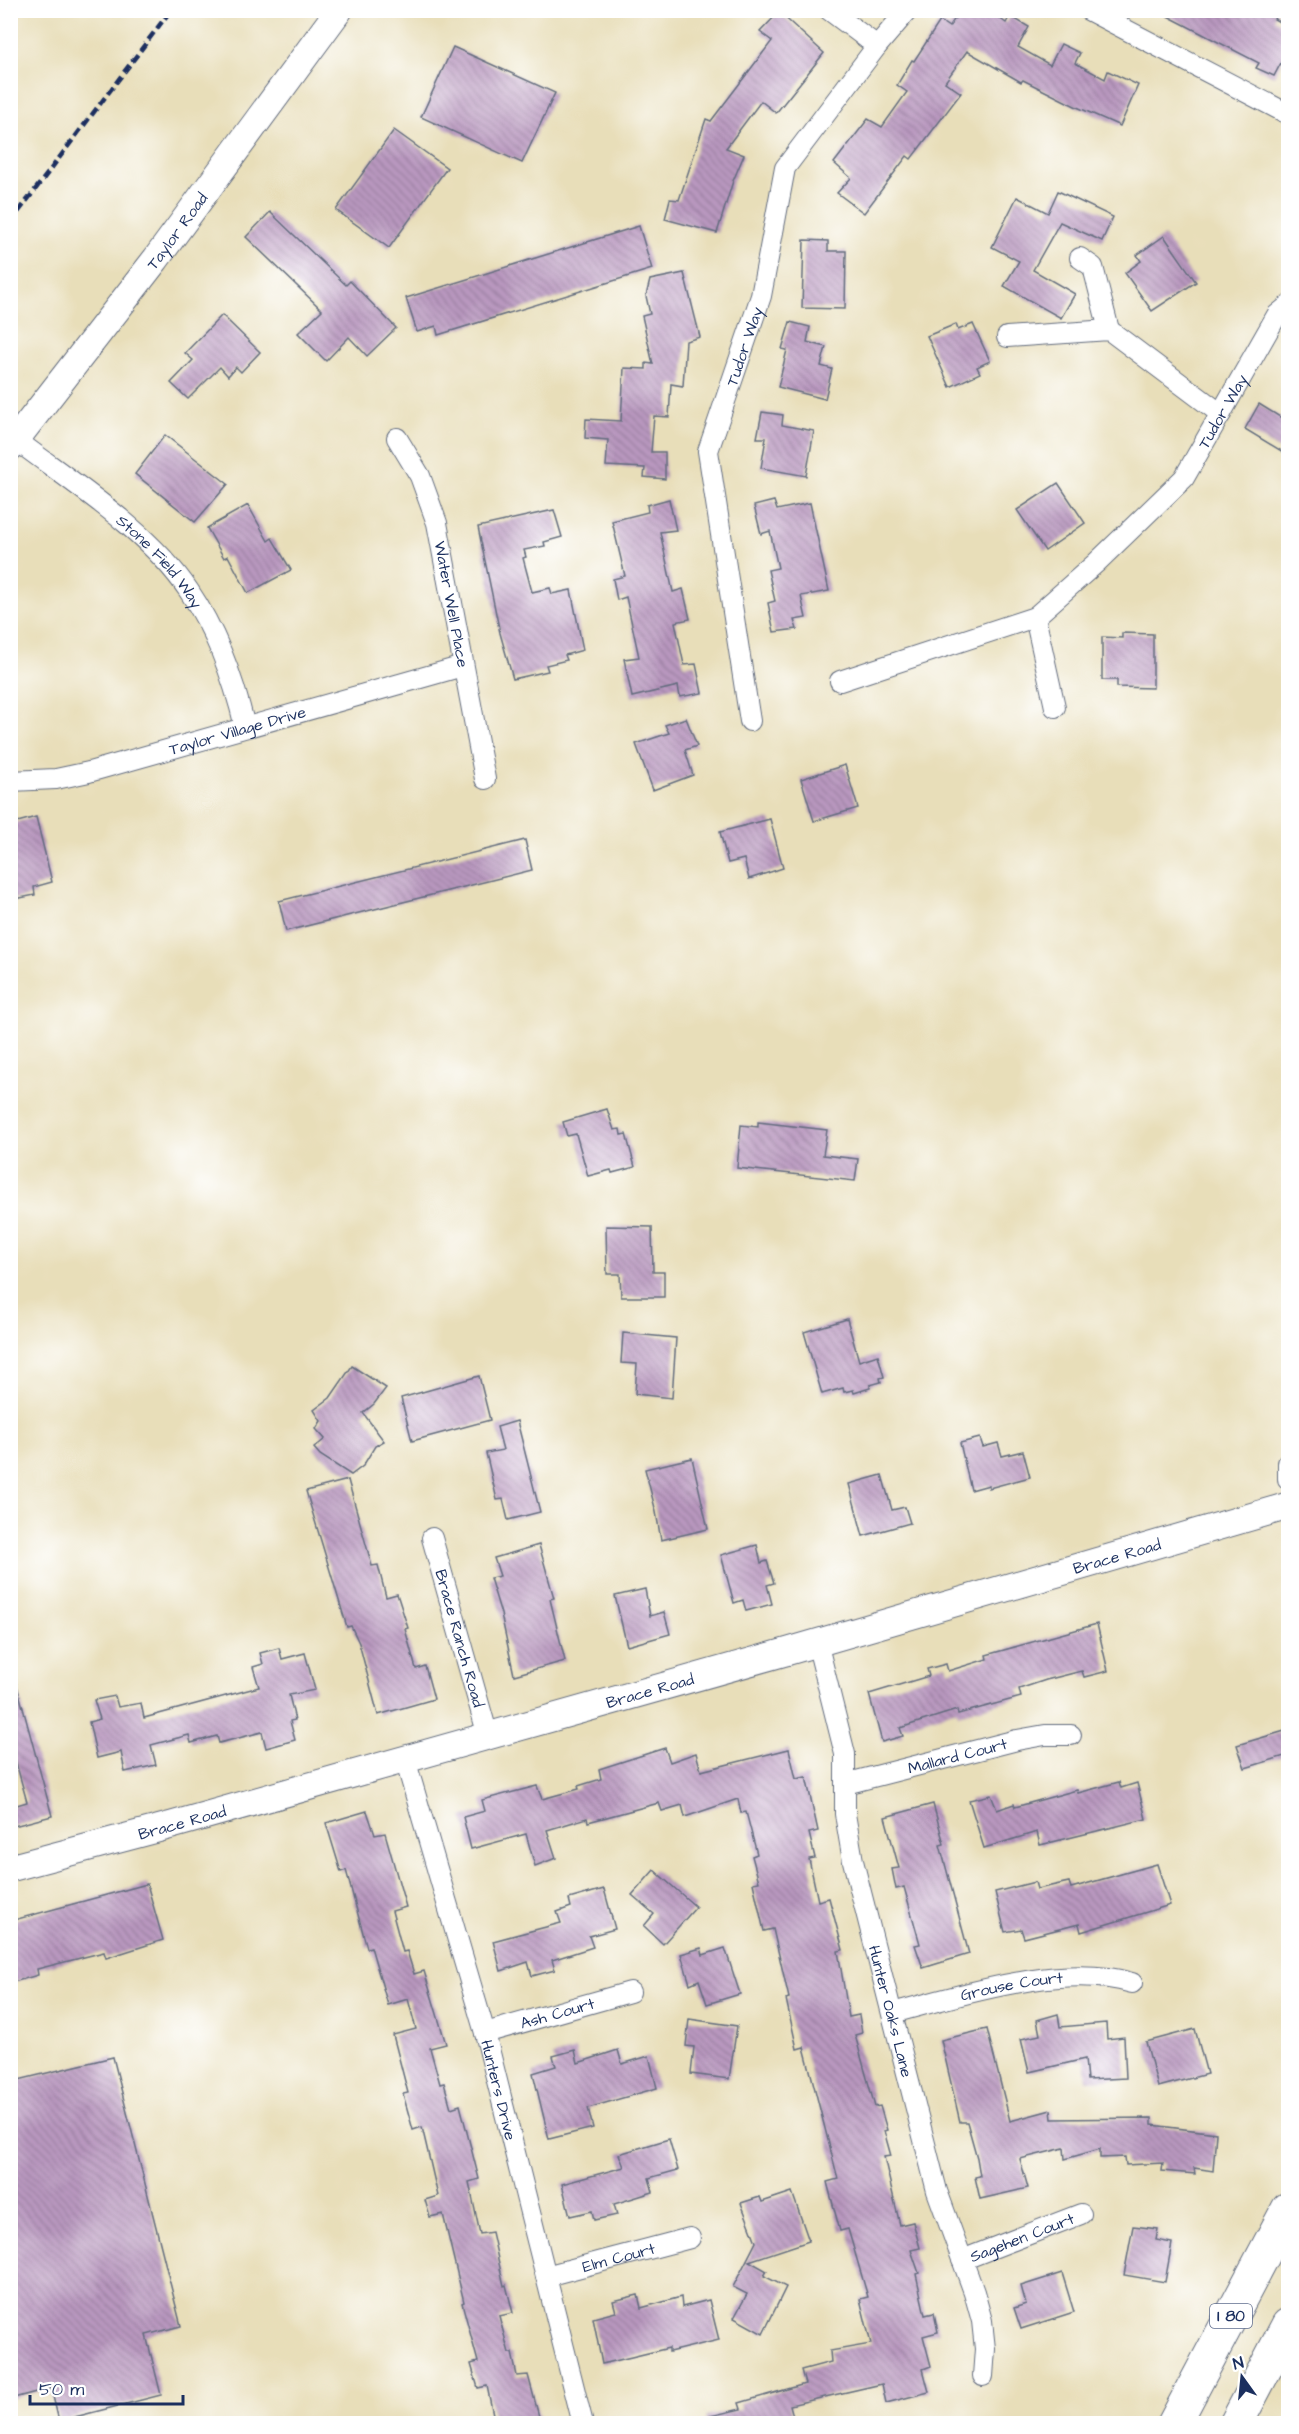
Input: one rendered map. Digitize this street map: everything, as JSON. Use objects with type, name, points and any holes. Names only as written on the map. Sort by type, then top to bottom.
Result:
[{"type":"highway","name":"I 80","points":[[1174,2424],[1288,2209]]},
{"type":"highway","points":[[1236,2424],[1288,2325]]},
{"type":"street","name":"Taylor Road","points":[[14,444],[158,256],[339,10]]},
{"type":"street","points":[[829,10],[877,46]]},
{"type":"street","name":"Tudor Way","points":[[750,722],[708,451],[760,297],[785,168],[877,46],[908,10]]},
{"type":"street","points":[[1088,10],[1288,114]]},
{"type":"street","points":[[1080,258],[1092,267],[1109,330],[1221,414]]},
{"type":"street","name":"Tudor Way","points":[[840,681],[1035,617],[1096,563],[1184,478],[1277,315],[1288,306]]},
{"type":"street","points":[[1007,337],[1109,330]]},
{"type":"street","name":"Water Well Place","points":[[397,438],[414,462],[433,507],[485,779]]},
{"type":"street","name":"Stone Field Way","points":[[14,444],[114,515],[151,548],[183,583],[202,612],[216,642],[238,697],[245,727]]},
{"type":"street","points":[[1035,617],[1055,707]]},
{"type":"street","name":"Taylor Village Drive","points":[[10,781],[56,779],[89,772],[463,666]]},
{"type":"street","points":[[1288,1463],[1288,1479]]},
{"type":"street","name":"Brace Road","points":[[10,1868],[488,1736],[1288,1506]]},
{"type":"street","name":"Brace Ranch Road","points":[[432,1538],[488,1736]]},
{"type":"street","name":"Hunter Oaks Lane","points":[[817,1642],[844,1754],[848,1836],[937,2191],[974,2292],[982,2321],[985,2349],[983,2376]]},
{"type":"street","name":"Mallard Court","points":[[845,1784],[1017,1740],[1045,1735],[1071,1735]]},
{"type":"street","name":"Hunters Drive","points":[[405,1759],[484,2033],[583,2424]]},
{"type":"street","name":"Grouse Court","points":[[892,2013],[946,1999],[1054,1977],[1088,1975],[1111,1977],[1132,1983]]},
{"type":"street","name":"Ash Court","points":[[484,2033],[630,1992]]},
{"type":"street","name":"Sagehen Court","points":[[962,2260],[1081,2214]]},
{"type":"street","name":"Elm Court","points":[[546,2276],[690,2238]]},
{"type":"building","points":[[961,10],[988,10],[1006,23],[1010,16],[1029,27],[1018,47],[1050,65],[1061,44],[1080,53],[1075,63],[1105,79],[1108,71],[1138,85],[1120,126],[1023,80],[1021,82],[967,51],[945,82],[961,93],[911,159],[907,156],[864,213],[837,193],[851,178],[834,163],[868,119],[882,127],[907,92],[897,85],[912,60],[914,61],[940,21],[949,27]]},
{"type":"building","points":[[1156,10],[1278,10],[1274,19],[1288,27],[1288,62],[1283,59],[1274,76],[1256,68],[1259,63]]},
{"type":"building","points":[[779,12],[824,53],[776,113],[761,101],[726,148],[744,155],[733,181],[717,233],[665,219],[670,199],[679,200],[706,119],[711,121],[772,41],[760,32]]},
{"type":"building","points":[[453,47],[555,93],[522,163],[421,117]]},
{"type":"building","points":[[394,130],[447,168],[389,248],[336,210]]},
{"type":"building","points":[[1058,191],[1113,217],[1102,241],[1060,222],[1033,270],[1075,294],[1061,318],[1004,286],[1019,261],[992,247],[1017,197],[1048,213]]},
{"type":"building","points":[[270,212],[346,285],[350,281],[396,328],[367,356],[349,337],[326,361],[298,333],[322,310],[246,237]]},
{"type":"building","points":[[639,226],[652,269],[438,335],[436,326],[417,332],[406,298]]},
{"type":"building","points":[[1164,236],[1196,282],[1152,311],[1125,273],[1141,261],[1137,255]]},
{"type":"building","points":[[804,240],[828,241],[828,251],[846,251],[845,309],[802,308]]},
{"type":"building","points":[[684,273],[700,337],[686,341],[683,386],[671,384],[669,417],[654,416],[651,452],[665,452],[665,479],[644,477],[645,468],[606,466],[608,440],[585,438],[586,419],[621,421],[624,368],[646,369],[646,363],[653,364],[642,316],[650,314],[646,296],[650,280]]},
{"type":"building","points":[[222,315],[260,352],[241,372],[236,367],[228,376],[220,367],[188,399],[171,383],[193,360],[185,353]]},
{"type":"building","points":[[790,322],[810,327],[807,342],[826,347],[821,366],[832,369],[825,399],[778,387],[787,350],[782,349]]},
{"type":"building","points":[[956,324],[958,330],[973,324],[990,361],[977,367],[980,373],[950,387],[927,336]]},
{"type":"building","points":[[1259,404],[1288,422],[1288,455],[1245,429]]},
{"type":"building","points":[[762,412],[783,415],[782,425],[814,431],[806,476],[761,468],[766,438],[757,438]]},
{"type":"building","points":[[165,435],[228,484],[195,522],[135,474]]},
{"type":"building","points":[[1058,483],[1085,523],[1045,551],[1017,510]]},
{"type":"building","points":[[669,499],[676,530],[660,532],[673,592],[683,589],[690,619],[675,622],[684,665],[696,664],[702,693],[680,697],[678,686],[632,697],[624,659],[639,657],[626,597],[617,600],[613,579],[625,576],[612,521],[648,512],[647,505]]},
{"type":"building","points":[[774,501],[777,510],[810,503],[829,591],[801,596],[806,618],[794,620],[797,629],[774,632],[768,603],[775,601],[768,570],[778,568],[770,531],[761,534],[754,506]]},
{"type":"building","points":[[248,505],[268,541],[272,538],[291,570],[248,593],[228,556],[224,558],[207,528]]},
{"type":"building","points":[[554,510],[562,537],[544,542],[545,546],[524,550],[526,557],[523,558],[532,592],[550,588],[552,594],[571,590],[583,650],[565,655],[567,660],[546,665],[548,671],[513,679],[500,633],[478,527]]},
{"type":"building","points":[[1122,633],[1153,634],[1153,688],[1117,687],[1117,680],[1102,680],[1102,637],[1122,638]]},
{"type":"building","points":[[686,718],[697,746],[685,750],[693,775],[653,790],[636,744],[669,733],[665,725]]},
{"type":"building","points":[[845,765],[858,808],[814,821],[801,779]]},
{"type":"building","points":[[36,817],[52,882],[34,887],[35,895],[10,900],[10,824]]},
{"type":"building","points":[[770,819],[783,868],[749,879],[744,859],[728,863],[720,832]]},
{"type":"building","points":[[525,840],[532,870],[286,931],[279,901]]},
{"type":"building","points":[[607,1109],[614,1130],[620,1129],[621,1135],[626,1134],[635,1167],[588,1176],[576,1134],[567,1136],[563,1122]]},
{"type":"building","points":[[758,1122],[827,1130],[823,1155],[858,1159],[855,1181],[737,1168],[741,1125],[758,1127]]},
{"type":"building","points":[[606,1226],[652,1227],[653,1272],[664,1272],[664,1297],[621,1297],[620,1274],[607,1274]]},
{"type":"building","points":[[847,1319],[859,1361],[878,1355],[884,1377],[880,1378],[881,1382],[870,1385],[870,1388],[854,1393],[853,1390],[844,1392],[843,1388],[822,1394],[804,1332]]},
{"type":"building","points":[[623,1333],[676,1338],[672,1398],[635,1394],[637,1364],[621,1363]]},
{"type":"building","points":[[352,1366],[386,1388],[374,1404],[363,1413],[384,1441],[375,1446],[363,1466],[351,1475],[320,1455],[314,1448],[325,1439],[316,1429],[321,1421],[314,1410],[330,1398]]},
{"type":"building","points":[[479,1376],[490,1420],[412,1441],[401,1398]]},
{"type":"building","points":[[517,1421],[540,1512],[508,1520],[503,1499],[497,1500],[486,1453],[503,1450],[497,1427]]},
{"type":"building","points":[[980,1438],[983,1447],[998,1443],[1002,1456],[1023,1451],[1030,1477],[989,1488],[989,1485],[971,1490],[960,1443]]},
{"type":"building","points":[[692,1458],[708,1529],[661,1540],[645,1469]]},
{"type":"building","points":[[882,1475],[892,1510],[905,1507],[910,1523],[863,1536],[849,1484]]},
{"type":"building","points":[[348,1480],[372,1566],[378,1565],[386,1597],[397,1594],[408,1628],[405,1629],[416,1669],[425,1666],[434,1699],[378,1715],[359,1643],[351,1626],[347,1627],[306,1491]]},
{"type":"building","points":[[539,1545],[554,1598],[550,1599],[565,1661],[514,1675],[501,1614],[490,1578],[500,1576],[494,1558]]},
{"type":"building","points":[[757,1545],[761,1563],[767,1561],[774,1583],[767,1585],[772,1604],[746,1611],[743,1600],[734,1603],[721,1555]]},
{"type":"building","points":[[645,1589],[650,1616],[664,1612],[670,1634],[627,1646],[615,1596]]},
{"type":"building","points":[[1097,1624],[1108,1671],[1084,1677],[1082,1671],[1046,1680],[1019,1689],[1021,1697],[958,1714],[957,1710],[900,1728],[903,1736],[882,1742],[869,1694],[929,1676],[927,1669],[946,1664],[948,1671],[987,1659],[986,1655]]},
{"type":"building","points":[[279,1648],[282,1659],[305,1653],[315,1690],[289,1695],[295,1720],[290,1721],[295,1740],[266,1748],[262,1732],[219,1743],[217,1736],[191,1743],[189,1735],[151,1745],[156,1765],[125,1772],[121,1752],[97,1758],[89,1722],[100,1719],[94,1700],[115,1696],[118,1707],[141,1703],[144,1718],[259,1687],[253,1667],[263,1664],[260,1653]]},
{"type":"building","points":[[16,1682],[52,1816],[10,1827],[10,1807],[27,1802],[10,1741],[10,1683]]},
{"type":"building","points":[[1288,1730],[1288,1755],[1245,1768],[1237,1745]]},
{"type":"building","points":[[665,1748],[670,1762],[696,1753],[701,1771],[789,1749],[796,1779],[806,1777],[818,1831],[809,1833],[815,1858],[809,1859],[818,1901],[829,1898],[843,1950],[838,1951],[849,2017],[859,2015],[862,2033],[855,2035],[875,2107],[880,2106],[887,2130],[884,2131],[891,2156],[884,2157],[900,2225],[913,2222],[920,2248],[911,2250],[919,2273],[916,2274],[925,2315],[934,2313],[938,2332],[923,2336],[931,2366],[923,2369],[929,2392],[886,2403],[882,2384],[790,2405],[795,2424],[707,2424],[706,2417],[741,2409],[739,2403],[805,2384],[801,2370],[831,2362],[830,2351],[871,2344],[860,2299],[868,2297],[848,2229],[840,2231],[827,2182],[838,2179],[804,2047],[797,2049],[786,1999],[789,1998],[773,1929],[764,1931],[753,1883],[759,1882],[752,1856],[757,1854],[746,1812],[741,1813],[738,1799],[685,1817],[682,1805],[662,1811],[659,1803],[588,1822],[587,1818],[547,1830],[556,1858],[535,1866],[526,1834],[471,1849],[463,1817],[485,1811],[482,1800],[537,1786],[542,1799],[579,1789],[578,1786],[601,1779],[599,1769]]},
{"type":"building","points":[[1119,1782],[1121,1788],[1137,1783],[1146,1819],[1040,1845],[1037,1832],[984,1848],[969,1800],[991,1795],[997,1810],[1014,1804],[1015,1807],[1077,1790],[1078,1793]]},
{"type":"building","points":[[933,1804],[944,1844],[940,1845],[969,1954],[923,1968],[915,1945],[920,1944],[904,1887],[896,1889],[892,1869],[899,1868],[885,1817]]},
{"type":"building","points":[[367,1811],[375,1835],[385,1833],[406,1907],[392,1911],[403,1952],[407,1951],[414,1974],[424,1971],[446,2044],[430,2048],[440,2084],[444,2083],[451,2108],[460,2105],[479,2179],[469,2182],[480,2234],[492,2232],[504,2286],[506,2285],[513,2313],[499,2316],[509,2353],[512,2353],[517,2376],[528,2375],[541,2424],[495,2424],[487,2386],[478,2388],[471,2364],[478,2362],[462,2303],[464,2302],[443,2214],[430,2217],[425,2200],[438,2196],[422,2127],[413,2130],[403,2094],[408,2093],[393,2035],[416,2029],[408,1999],[388,2005],[371,1947],[367,1948],[346,1870],[341,1872],[326,1823]]},
{"type":"building","points":[[1157,1864],[1170,1905],[1081,1932],[1079,1924],[1024,1938],[1021,1929],[1005,1932],[995,1892],[1035,1882],[1037,1889],[1069,1882],[1071,1888]]},
{"type":"building","points":[[654,1870],[696,1907],[663,1944],[644,1926],[654,1914],[632,1895]]},
{"type":"building","points":[[147,1884],[163,1940],[106,1958],[104,1952],[37,1969],[38,1975],[10,1983],[10,1921]]},
{"type":"building","points":[[604,1889],[615,1929],[589,1936],[593,1947],[552,1960],[555,1970],[532,1976],[528,1962],[501,1971],[493,1941],[561,1923],[557,1912],[571,1907],[569,1899]]},
{"type":"building","points":[[701,1948],[703,1955],[725,1948],[740,1994],[707,2004],[699,1980],[690,1984],[681,1954]]},
{"type":"building","points":[[1058,2014],[1060,2027],[1106,2023],[1107,2039],[1124,2037],[1126,2078],[1087,2080],[1085,2059],[1029,2072],[1021,2039],[1040,2035],[1037,2020]]},
{"type":"building","points":[[689,2019],[737,2026],[729,2079],[691,2074],[694,2047],[686,2046]]},
{"type":"building","points":[[987,2029],[1010,2121],[1051,2110],[1052,2119],[1152,2118],[1152,2125],[1216,2133],[1213,2171],[1194,2168],[1195,2174],[1162,2171],[1163,2163],[1126,2165],[1125,2157],[1100,2158],[1100,2149],[1065,2159],[1064,2148],[1020,2159],[1028,2188],[980,2199],[975,2177],[980,2176],[977,2158],[967,2122],[960,2122],[941,2040]]},
{"type":"building","points":[[1195,2029],[1207,2074],[1158,2087],[1146,2042]]},
{"type":"building","points":[[575,2050],[578,2063],[618,2050],[622,2064],[649,2056],[657,2088],[588,2108],[593,2128],[549,2139],[533,2073],[556,2066],[553,2056]]},
{"type":"building","points":[[113,2057],[181,2326],[146,2335],[161,2395],[59,2421],[51,2388],[10,2399],[10,2082]]},
{"type":"building","points":[[669,2139],[678,2170],[649,2178],[653,2192],[614,2204],[617,2215],[594,2220],[592,2211],[570,2216],[562,2184],[624,2167],[619,2154]]},
{"type":"building","points":[[792,2192],[809,2241],[749,2261],[767,2271],[764,2276],[786,2287],[763,2334],[734,2318],[747,2294],[733,2287],[756,2242],[741,2203],[760,2197],[762,2202]]},
{"type":"building","points":[[1133,2226],[1158,2229],[1156,2240],[1172,2243],[1165,2282],[1124,2275]]},
{"type":"building","points":[[1062,2273],[1074,2312],[1021,2329],[1014,2308],[1026,2304],[1021,2286]]},
{"type":"building","points":[[638,2295],[641,2308],[681,2297],[682,2307],[709,2300],[719,2340],[669,2352],[669,2348],[602,2364],[593,2318],[616,2312],[613,2301]]},
{"type":"railway","points":[[10,223],[171,10]]}]
